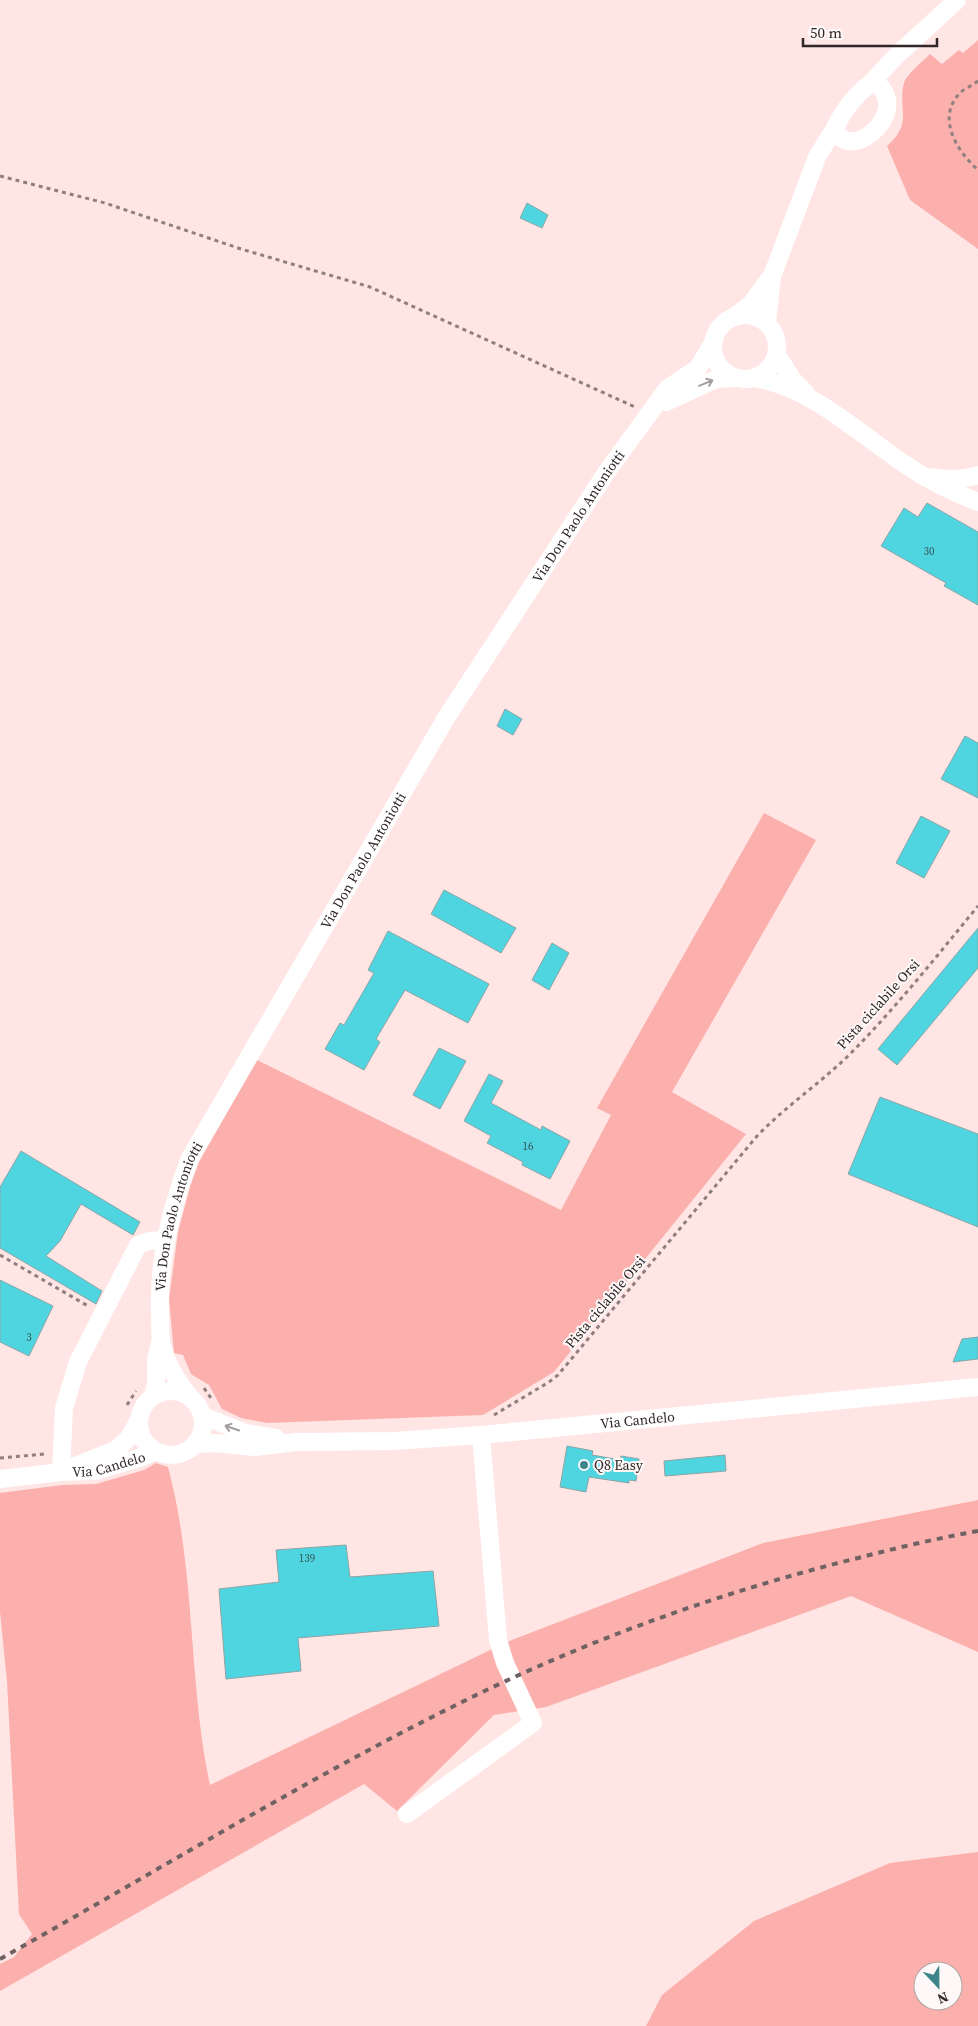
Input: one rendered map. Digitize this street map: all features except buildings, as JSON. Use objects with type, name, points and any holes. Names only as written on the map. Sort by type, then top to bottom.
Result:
[{"type":"street","points":[[767,322],[772,276],[817,156],[851,102],[896,56],[957,0]]},
{"type":"street","points":[[811,176],[838,147],[864,139],[883,120],[888,109],[889,85],[892,76],[921,35]]},
{"type":"street","points":[[870,84],[879,85],[884,90],[888,100]]},
{"type":"street","points":[[835,128],[837,135],[851,142]]},
{"type":"street","points":[[772,276],[751,304],[720,327],[713,343],[716,361],[728,374],[736,378],[768,380],[813,400],[905,464],[950,491],[978,502]]},
{"type":"street","points":[[734,317],[751,315],[767,322],[776,337],[777,355],[793,380],[813,400]]},
{"type":"street","name":"Via Don Paolo Antoniotti","points":[[194,1391],[178,1382],[166,1358],[161,1340],[160,1299],[165,1240],[179,1187],[190,1158],[272,1014],[446,718],[606,472],[668,389],[698,368],[713,343]]},
{"type":"street","points":[[754,378],[768,370],[777,355]]},
{"type":"street","name":"Via Don Paolo Antoniotti","points":[[649,413],[670,398],[716,379],[736,378]]},
{"type":"street","points":[[924,475],[948,480],[964,480],[978,475]]},
{"type":"street","points":[[60,1472],[64,1408],[78,1362],[146,1229]]},
{"type":"street","points":[[138,1245],[149,1241],[165,1240]]},
{"type":"street","name":"Via Don Paolo Antoniotti","points":[[153,1396],[156,1384],[156,1360],[161,1340]]},
{"type":"street","name":"Via Candelo","points":[[195,1444],[215,1443],[255,1446],[296,1442],[394,1442],[484,1427],[978,1387]]},
{"type":"street","points":[[170,1390],[194,1391],[200,1408],[210,1412],[195,1444],[181,1454],[163,1454],[155,1451],[142,1437],[133,1413],[153,1396],[170,1390]]},
{"type":"street","name":"Via Candelo","points":[[210,1412],[246,1433],[296,1442]]},
{"type":"street","name":"Via Candelo","points":[[60,1472],[115,1450],[129,1438],[133,1413]]},
{"type":"street","points":[[408,1814],[532,1723],[505,1663],[498,1640],[484,1427]]},
{"type":"street","name":"Via Candelo","points":[[0,1479],[60,1472],[95,1471],[142,1457],[155,1451]]},
{"type":"path","points":[[978,81],[961,92],[949,112],[950,125],[956,146],[978,170]]},
{"type":"path","points":[[0,176],[104,203],[241,249],[370,287],[649,413]]},
{"type":"path","name":"Pista ciclabile Orsi","points":[[484,1427],[558,1375],[757,1136],[775,1116],[847,1057],[900,1000],[978,906]]},
{"type":"path","points":[[0,1255],[103,1314]]},
{"type":"path","points":[[133,1413],[140,1384]]},
{"type":"path","points":[[194,1391],[206,1389],[210,1412]]},
{"type":"path","points":[[0,1458],[62,1452]]},
{"type":"shaded area","points":[[978,40],[978,249],[910,200],[887,146],[900,130],[903,115],[902,92],[905,80],[930,54],[942,64],[959,50],[963,53]]},
{"type":"shaded area","points":[[764,813],[816,840],[672,1092],[746,1134],[554,1372],[483,1415],[267,1423],[241,1418],[222,1409],[209,1385],[191,1374],[183,1355],[174,1353],[169,1299],[178,1232],[199,1162],[257,1060],[561,1210],[611,1115],[597,1108]]},
{"type":"shaded area","points":[[156,1463],[168,1467],[177,1506],[188,1586],[198,1706],[210,1785],[507,1642],[763,1543],[978,1500],[978,1652],[851,1596],[546,1707],[494,1715],[397,1811],[364,1784],[0,1991],[0,1964],[14,1957],[32,1934],[19,1914],[7,1681],[0,1612],[0,1493],[62,1485],[96,1484],[144,1470]]},
{"type":"shaded area","points":[[978,1852],[978,2026],[646,2026],[662,1995],[754,1921],[890,1863]]},
{"type":"railway","points":[[0,1959],[345,1763],[510,1679],[608,1637],[708,1601],[810,1570],[978,1531]]},
{"type":"place","name":"Q8 Easy","points":[[584,1465]]}]
